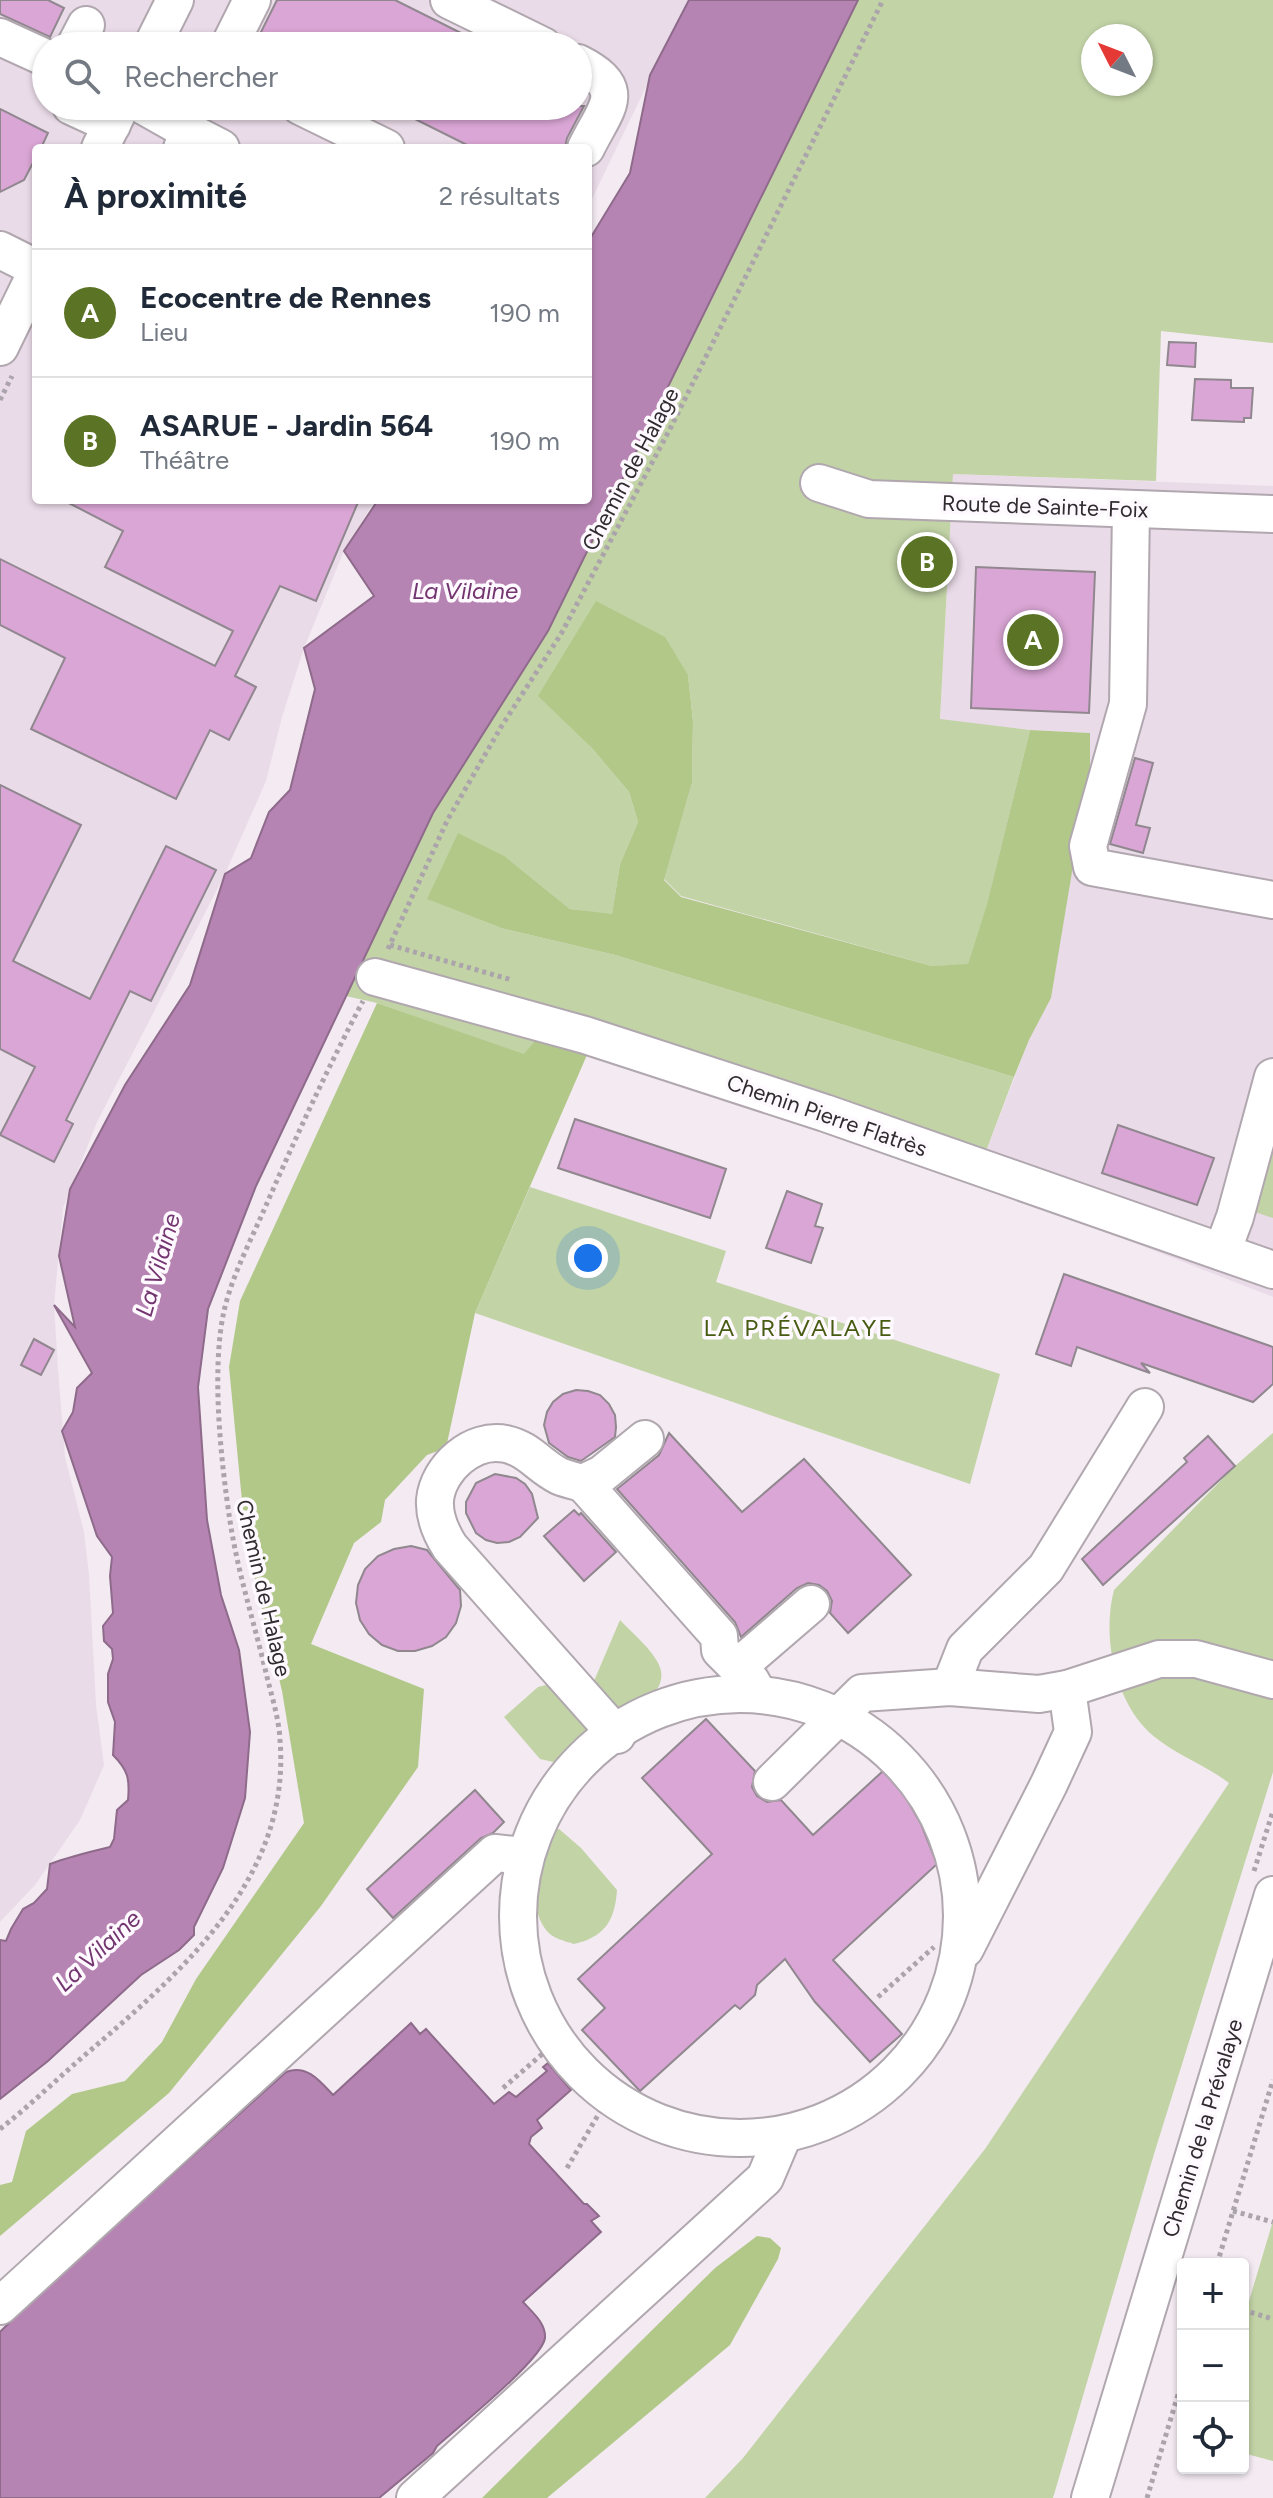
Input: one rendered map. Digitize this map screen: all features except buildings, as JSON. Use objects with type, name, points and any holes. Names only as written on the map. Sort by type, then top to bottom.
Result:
[{"type":"street","points":[[164,32],[175,0]]},
{"type":"street","points":[[236,32],[252,0]]},
{"type":"street","points":[[449,0],[514,32]]},
{"type":"street","points":[[0,37],[32,52]]},
{"type":"street","points":[[588,144],[611,96],[609,85],[592,70]]},
{"type":"street","points":[[164,120],[198,143]]},
{"type":"street","points":[[329,120],[378,144]]},
{"type":"street","points":[[0,250],[32,268]]},
{"type":"street","points":[[0,347],[32,279]]},
{"type":"street","name":"Route de Sainte-Foix","points":[[819,483],[869,499],[1273,514]]},
{"type":"street","points":[[1131,510],[1128,704],[1088,846],[1092,867],[1273,900]]},
{"type":"street","name":"Chemin Pierre Flatrès","points":[[375,977],[585,1035],[795,1103],[1273,1270]]},
{"type":"street","points":[[1222,1252],[1235,1217],[1273,1077]]},
{"type":"street","points":[[950,1687],[965,1649],[1046,1568],[1145,1407]]},
{"type":"street","points":[[583,1483],[602,1474],[645,1439]]},
{"type":"street","points":[[617,1735],[450,1547],[442,1534],[435,1500],[441,1480],[466,1452],[502,1443],[532,1454],[558,1475],[583,1483],[719,1636],[720,1650],[747,1679],[819,1705],[890,1750],[926,1790],[946,1826],[960,1883],[964,1920],[961,1958]]},
{"type":"street","points":[[811,1604],[747,1679],[715,1695],[670,1705],[617,1735],[581,1764],[541,1813],[525,1856],[520,1910],[521,1954],[535,2005],[555,2043],[578,2073],[608,2098],[656,2121],[728,2137],[782,2138],[816,2130],[856,2109],[899,2067],[948,1992],[961,1958],[1073,1732],[1067,1689]]},
{"type":"street","points":[[772,1782],[862,1693],[950,1687],[1039,1694],[1067,1689],[1159,1659],[1196,1659],[1273,1680]]},
{"type":"street","points":[[0,2306],[495,1853],[525,1856]]},
{"type":"street","name":"Chemin de la Prévalaye","points":[[1090,2498],[1273,1895]]},
{"type":"street","points":[[415,2498],[765,2178],[782,2138]]},
{"type":"path","name":"Chemin de Halage","points":[[390,945],[448,819],[501,727],[561,634],[671,427],[883,0]]},
{"type":"path","name":"Chemin de Halage","points":[[0,2129],[136,2012],[213,1935],[257,1862],[272,1826],[280,1783],[280,1737],[235,1551],[223,1477],[219,1394],[224,1311],[280,1175],[332,1060],[375,977]]},
{"type":"path","points":[[503,2088],[555,2043]]},
{"type":"path","points":[[1219,2258],[1273,2080]]},
{"type":"path","points":[[567,2168],[608,2098]]},
{"type":"path","points":[[1233,2211],[1273,2222]]},
{"type":"path","points":[[1249,2312],[1273,2319]]},
{"type":"path","points":[[1147,2498],[1177,2398]]},
{"type":"shaded area","points":[[0,0],[688,0],[592,199],[592,144],[32,144],[32,504],[373,504],[344,551],[304,648],[266,781],[225,874],[97,1122],[63,1208],[54,1305],[58,1369],[65,1457],[84,1532],[89,1575],[96,1705],[104,1765],[80,1820],[35,1885],[0,1922]]},
{"type":"shaded area","points":[[953,474],[1273,486],[1273,1297],[974,1183],[1029,1040],[1051,998],[1089,733],[940,720]]},
{"type":"green space","points":[[858,0],[1273,0],[1273,343],[1161,331],[1156,481],[953,474],[940,719],[1030,730],[987,905],[968,965],[932,966],[681,896],[664,879],[692,783],[693,721],[688,675],[590,746],[629,792],[638,822],[620,864],[612,915],[570,909],[506,857],[428,899],[501,928],[615,955],[1014,1077],[974,1183],[590,1048],[524,1055],[377,1003],[346,996],[433,813],[634,457]]},
{"type":"green space","points":[[596,601],[665,637],[688,675],[693,721],[692,783],[664,880],[681,897],[932,966],[968,964],[987,904],[1030,730],[1090,733],[1090,788],[1076,848],[1051,998],[1014,1077],[615,955],[501,928],[427,899],[458,833],[506,857],[570,909],[612,914],[620,864],[638,822],[629,792],[590,746],[538,696]]},
{"type":"green space","points":[[377,1003],[524,1054],[540,1035],[590,1048],[475,1313],[446,1448],[427,1455],[385,1500],[381,1522],[354,1543],[311,1644],[424,1689],[418,1767],[321,1906],[169,2093],[0,2236],[0,2185],[12,2182],[26,2131],[72,2094],[125,2081],[162,2042],[196,1979],[304,1823],[282,1691],[246,1542],[229,1367],[240,1301]]},
{"type":"green space","points":[[1273,1125],[1273,1218],[1252,1211]]},
{"type":"green space","points":[[530,1187],[726,1251],[716,1282],[1000,1374],[970,1484],[475,1313]]},
{"type":"green space","points":[[1273,1433],[1273,1772],[1154,2154],[1053,2498],[705,2498],[743,2458],[985,2149],[1229,1783],[1160,1741],[1132,1712],[1116,1673],[1111,1651],[1110,1609],[1114,1590],[1235,1466]]},
{"type":"green space","points":[[620,1620],[651,1653],[660,1668],[661,1677],[659,1686],[647,1699],[619,1711],[595,1692],[594,1681]]},
{"type":"green space","points":[[550,1684],[593,1735],[558,1763],[540,1759],[504,1717],[538,1687]]},
{"type":"green space","points":[[559,1829],[581,1848],[617,1890],[614,1910],[606,1926],[594,1937],[574,1944],[558,1939],[546,1930],[534,1893],[541,1852],[553,1830]]},
{"type":"green space","points":[[1273,2221],[1273,2461],[1249,2455],[1249,2301]]},
{"type":"green space","points":[[757,2236],[770,2238],[781,2248],[778,2259],[730,2345],[547,2498],[482,2498],[715,2268]]},
{"type":"water","name":"La Vilaine","points":[[689,0],[858,0],[548,631],[433,813],[256,1186],[208,1309],[198,1387],[207,1520],[221,1595],[239,1650],[250,1732],[245,1798],[223,1868],[194,1927],[194,1935],[179,1950],[141,1975],[48,2061],[0,2099],[0,1940],[6,1941],[23,1909],[34,1903],[47,1889],[50,1864],[110,1847],[114,1839],[117,1810],[128,1800],[127,1775],[113,1755],[115,1722],[108,1702],[108,1674],[113,1659],[112,1649],[104,1641],[103,1626],[113,1613],[112,1557],[97,1536],[62,1431],[73,1412],[77,1388],[92,1373],[54,1305],[75,1327],[59,1256],[70,1189],[125,1085],[190,985],[225,874],[251,858],[269,812],[290,790],[315,689],[304,648],[374,596],[344,551],[375,504],[592,504],[592,235],[630,173],[650,75]]},
{"type":"water","points":[[411,2023],[420,2034],[426,2029],[494,2104],[509,2092],[516,2097],[547,2071],[543,2067],[548,2063],[571,2090],[537,2120],[542,2128],[531,2137],[529,2144],[599,2216],[591,2221],[601,2232],[523,2302],[538,2318],[545,2333],[540,2348],[530,2362],[433,2453],[379,2498],[0,2498],[0,2332],[286,2072],[307,2072],[333,2095]]},
{"type":"place","name":"ASARUE - Jardin 564","points":[[927,562]]},
{"type":"place","name":"Ecocentre de Rennes","points":[[1033,640]]},
{"type":"district","name":"LA PRÉVALAYE","points":[[799,1328]]}]
